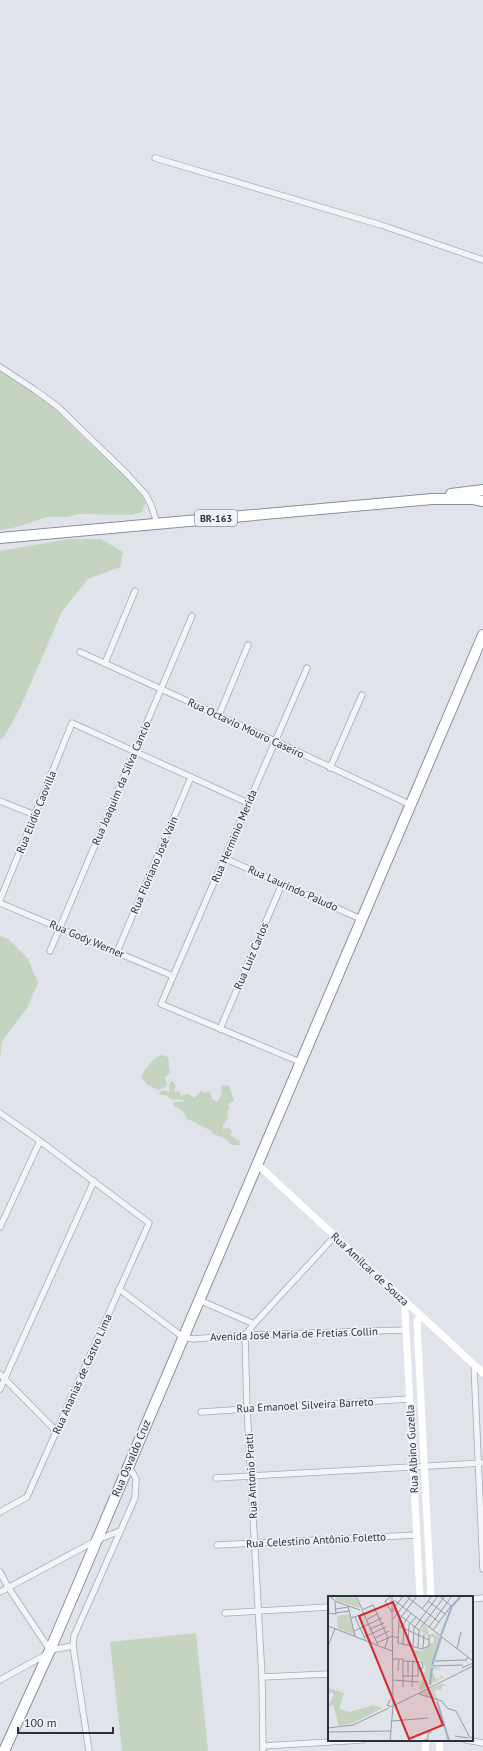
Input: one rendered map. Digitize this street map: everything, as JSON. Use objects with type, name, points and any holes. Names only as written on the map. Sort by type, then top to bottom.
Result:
[{"type":"highway","name":"BR-163","points":[[432,499],[445,495],[483,490]]},
{"type":"highway","name":"BR-163","points":[[0,538],[432,499],[473,499],[483,501]]},
{"type":"highway","name":"Rua Osvaldo Cruz","points":[[4,1751],[49,1652],[361,918],[412,806],[483,635]]},
{"type":"street","points":[[156,158],[381,225],[483,260]]},
{"type":"street","points":[[0,367],[36,390],[57,406],[127,474],[146,495],[151,505],[156,523]]},
{"type":"street","points":[[105,663],[135,591]]},
{"type":"street","name":"Rua Joaquim da Silva Cancio","points":[[50,951],[192,616]]},
{"type":"street","points":[[219,715],[248,646]]},
{"type":"street","name":"Rua Octavio Mouro Caseiro","points":[[80,652],[219,715],[412,806]]},
{"type":"street","name":"Rua Herminio Merida","points":[[220,1029],[161,1004],[307,668]]},
{"type":"street","points":[[330,768],[362,695]]},
{"type":"street","name":"Rua Elidio Caovilla","points":[[0,902],[72,723],[135,752]]},
{"type":"street","points":[[135,752],[248,803]]},
{"type":"street","name":"Rua Floriano José Vain","points":[[117,952],[191,777]]},
{"type":"street","points":[[0,801],[34,815]]},
{"type":"street","name":"Rua Laurindo Paludo","points":[[224,858],[361,918]]},
{"type":"street","name":"Rua Luiz Carlos","points":[[220,1029],[282,884]]},
{"type":"street","name":"Rua Gody Werner","points":[[0,902],[173,976]]},
{"type":"street","points":[[220,1029],[300,1062]]},
{"type":"street","points":[[0,1113],[94,1181],[2,1376],[0,1389]]},
{"type":"street","points":[[0,1227],[40,1141]]},
{"type":"street","name":"Rua Amílcar de Souza","points":[[257,1164],[483,1373]]},
{"type":"street","name":"Rua Ananias de Castro Lima","points":[[0,1512],[27,1497],[149,1223],[94,1181]]},
{"type":"street","points":[[245,1335],[335,1236]]},
{"type":"street","points":[[119,1289],[183,1337]]},
{"type":"street","points":[[199,1300],[254,1324]]},
{"type":"street","name":"Rua Albino Guzella","points":[[406,1302],[412,1466],[420,1596]]},
{"type":"street","name":"Rua Albino Guzella","points":[[420,1315],[417,1322],[431,1596]]},
{"type":"street","name":"Avenida José Maria de Fretias Collin","points":[[183,1337],[193,1339],[245,1335],[406,1330]]},
{"type":"street","name":"Rua Antonio Pratti","points":[[245,1335],[247,1408],[262,1677],[263,1749]]},
{"type":"street","points":[[474,1365],[481,1463],[483,1569]]},
{"type":"street","points":[[2,1376],[56,1431]]},
{"type":"street","name":"Rua Emanoel Silveira Barreto","points":[[202,1412],[409,1399]]},
{"type":"street","points":[[216,1478],[424,1465],[481,1463]]},
{"type":"street","points":[[89,1751],[73,1646],[74,1636],[135,1498],[136,1479],[128,1465]]},
{"type":"street","points":[[0,1592],[97,1540],[120,1531]]},
{"type":"street","name":"Rua Celestino Antônio Foletto","points":[[217,1545],[416,1535]]},
{"type":"street","points":[[0,1572],[49,1652]]},
{"type":"street","points":[[473,1599],[483,1598]]},
{"type":"street","points":[[225,1613],[328,1607]]},
{"type":"street","points":[[0,1680],[49,1652],[73,1646]]},
{"type":"street","points":[[262,1677],[328,1674]]},
{"type":"street","points":[[263,1749],[351,1741]]},
{"type":"street","points":[[439,1741],[440,1751]]},
{"type":"street","points":[[472,1741],[483,1743]]},
{"type":"green space","points":[[0,370],[48,402],[89,443],[118,468],[146,502],[142,512],[132,515],[79,514],[68,517],[47,517],[17,527],[0,530]]},
{"type":"green space","points":[[69,539],[101,539],[123,552],[120,567],[88,579],[62,611],[20,708],[4,737],[0,740],[0,551]]},
{"type":"green space","points":[[0,936],[8,939],[28,959],[38,983],[27,1008],[2,1041],[0,1058]]},
{"type":"green space","points":[[161,1055],[168,1057],[170,1073],[165,1077],[167,1085],[158,1090],[148,1085],[141,1078],[155,1058]]},
{"type":"green space","points":[[172,1081],[176,1085],[174,1091],[180,1092],[181,1096],[188,1094],[195,1098],[201,1091],[205,1093],[209,1091],[212,1099],[217,1102],[222,1094],[221,1087],[224,1085],[229,1086],[234,1100],[228,1104],[228,1118],[223,1126],[223,1129],[229,1128],[232,1131],[231,1136],[240,1141],[239,1145],[232,1145],[226,1139],[213,1134],[211,1130],[187,1119],[182,1110],[173,1105],[173,1102],[187,1101],[180,1099],[172,1100],[167,1096],[159,1094],[162,1090],[169,1092],[170,1083]]},
{"type":"green space","points":[[196,1633],[208,1751],[122,1751],[110,1642]]}]
